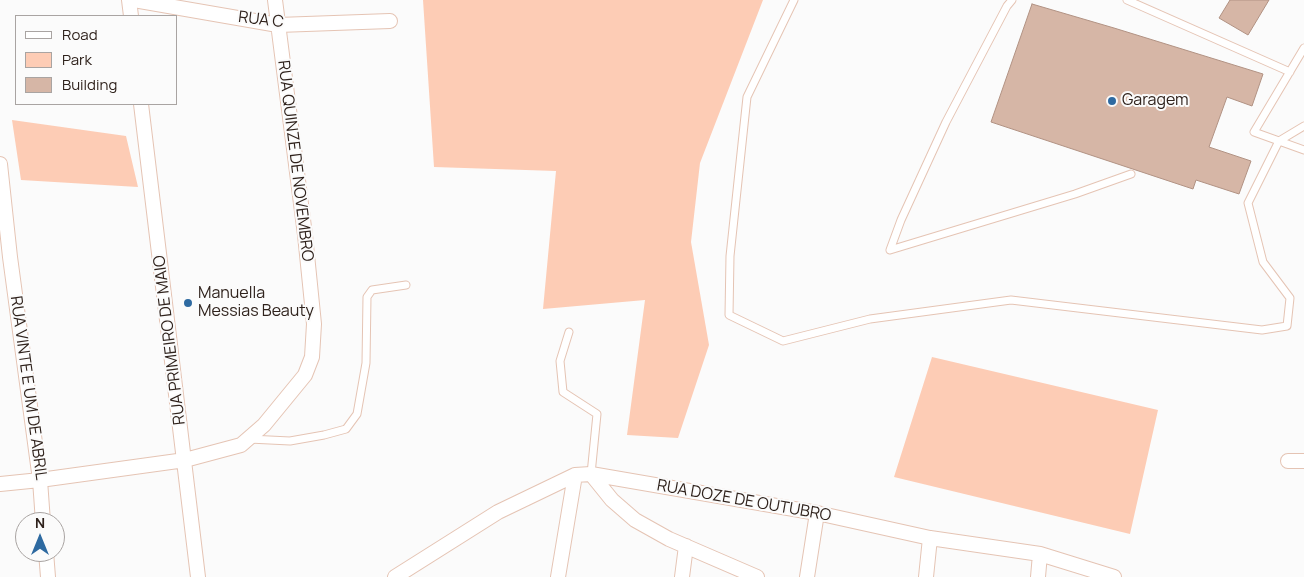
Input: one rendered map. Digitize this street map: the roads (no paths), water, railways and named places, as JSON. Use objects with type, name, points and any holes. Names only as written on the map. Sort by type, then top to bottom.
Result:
[{"type":"street","points":[[129,0],[131,15]]},
{"type":"street","name":"RUA C","points":[[134,0],[278,25],[390,22]]},
{"type":"street","name":"RUA QUINZE DE NOVEMBRO","points":[[245,442],[264,425],[305,375],[314,346],[314,324],[305,236],[275,0]]},
{"type":"street","name":"RUA PRIMEIRO DE MAIO","points":[[141,105],[198,577]]},
{"type":"street","name":"RUA VINTE E UM DE ABRIL","points":[[0,164],[10,257],[40,480],[42,512]]},
{"type":"street","points":[[0,484],[185,460],[245,442]]},
{"type":"street","points":[[1288,461],[1304,460]]},
{"type":"street","points":[[592,474],[612,500],[636,520],[668,539],[757,577]]},
{"type":"street","name":"RUA DOZE DE OUTUBRO","points":[[395,577],[498,512],[575,475],[592,474],[816,513],[930,538],[1040,554],[1114,577]]},
{"type":"street","points":[[558,577],[575,475]]},
{"type":"street","points":[[807,577],[816,513]]},
{"type":"street","points":[[926,577],[930,538]]},
{"type":"street","points":[[682,577],[686,546]]},
{"type":"street","points":[[1038,577],[1040,554]]},
{"type":"street","points":[[47,562],[48,577]]},
{"type":"lane","points":[[794,0],[747,97],[730,256],[729,315],[783,341],[870,319],[1011,300],[1262,330],[1287,326],[1290,298],[1263,262],[1248,203],[1279,141],[1304,126]]},
{"type":"lane","points":[[1012,0],[1007,6],[946,122],[901,220],[890,250],[1075,194],[1131,174]]},
{"type":"lane","points":[[1127,0],[1290,72]]},
{"type":"lane","points":[[1304,48],[1254,132],[1304,150]]},
{"type":"lane","points":[[245,442],[290,441],[346,429],[357,414],[366,363],[367,297],[372,290],[406,285]]},
{"type":"lane","points":[[568,332],[560,361],[563,392],[598,414],[592,474]]},
{"type":"place","name":"Garagem","points":[[1112,101]]},
{"type":"place","name":"Manuella Messias Beauty","points":[[188,303]]}]
